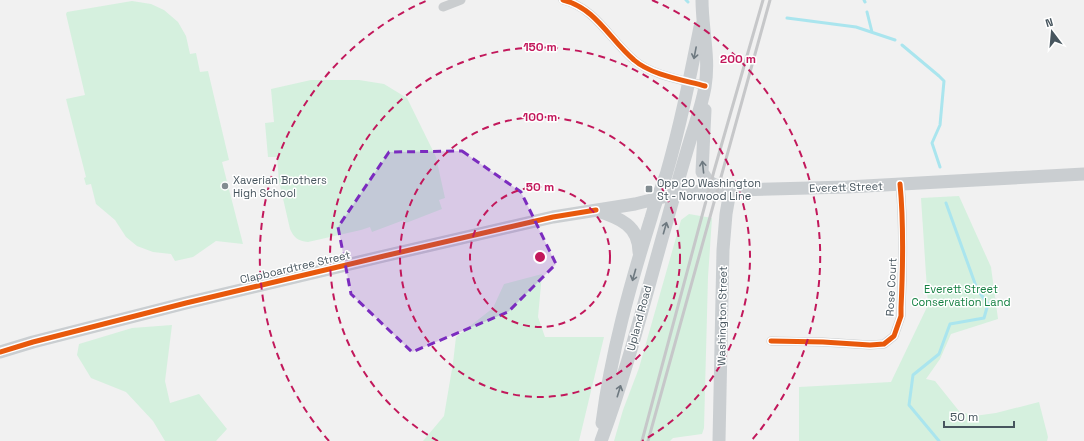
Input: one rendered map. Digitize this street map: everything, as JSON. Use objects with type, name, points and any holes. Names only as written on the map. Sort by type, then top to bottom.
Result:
[{"type":"main road","points":[[702,0],[702,15],[706,41],[702,172],[708,181],[730,190]]},
{"type":"main road","points":[[657,198],[666,173],[689,82],[702,15]]},
{"type":"main road","points":[[675,194],[692,134],[701,109],[705,86]]},
{"type":"main road","name":"Everett Street","points":[[657,198],[692,192],[900,184],[1084,174]]},
{"type":"main road","name":"Washington Street","points":[[719,441],[723,250],[730,190]]},
{"type":"main road","name":"Upland Road","points":[[601,441],[623,376],[675,194]]},
{"type":"main road","name":"Clapboardtree Street","points":[[0,352],[55,336],[252,287],[553,217],[640,203],[657,198]]},
{"type":"main road","name":"Upland Road","points":[[601,441],[604,404],[612,359],[623,312],[657,198]]},
{"type":"main road","points":[[596,210],[616,217],[630,226],[637,237],[639,257]]},
{"type":"street","points":[[443,7],[461,0]]},
{"type":"street","points":[[563,0],[580,6],[594,18],[634,61],[642,66],[663,74],[705,86]]},
{"type":"street","name":"Rose Court","points":[[771,341],[870,345],[884,344],[894,336],[901,316],[903,258],[900,184]]},
{"type":"highlighted area","points":[[462,151],[521,192],[556,264],[508,312],[412,352],[351,294],[338,227],[389,152]]},
{"type":"green space","points":[[132,1],[151,4],[164,10],[178,22],[186,36],[190,54],[196,53],[200,72],[208,71],[229,160],[222,162],[243,244],[216,241],[193,257],[175,261],[171,254],[153,252],[137,246],[126,237],[115,220],[96,204],[91,184],[86,185],[84,178],[86,177],[66,99],[85,95],[66,14],[67,12]]},
{"type":"green space","points":[[311,80],[359,80],[384,84],[407,98],[436,157],[445,198],[439,200],[442,209],[406,223],[404,220],[372,232],[370,227],[308,242],[299,240],[295,237],[290,229],[279,181],[277,157],[268,157],[265,123],[274,122],[271,89]]},
{"type":"green space","name":"Everett Street Conservation Land","points":[[959,196],[991,267],[998,319],[951,334],[940,359],[926,379],[935,381],[959,411],[974,416],[996,413],[1039,402],[1048,437],[1047,441],[799,441],[799,387],[891,382],[928,305],[921,198]]},
{"type":"green space","points":[[689,214],[712,218],[708,277],[704,428],[702,434],[673,438],[670,441],[614,441],[623,410],[639,368],[681,220]]},
{"type":"green space","points":[[542,274],[538,317],[545,337],[604,337],[579,441],[423,441],[444,416],[456,337],[493,308],[504,284]]},
{"type":"green space","points":[[172,325],[165,381],[170,403],[199,394],[227,429],[216,441],[165,441],[153,421],[126,392],[91,378],[77,355],[79,344],[132,328]]},
{"type":"waterway","points":[[867,12],[872,32]]},
{"type":"waterway","points":[[787,18],[856,27],[895,40]]},
{"type":"waterway","points":[[902,45],[944,81],[940,125],[932,143],[940,167]]},
{"type":"waterway","points":[[939,441],[909,405],[913,375],[939,354],[950,324],[984,318],[988,304],[977,289],[946,203]]},
{"type":"railway","points":[[642,441],[714,171],[763,0]]},
{"type":"railway","points":[[648,441],[770,0]]},
{"type":"cycle path","points":[[563,0],[575,4],[594,17],[625,52],[649,70],[705,86]]},
{"type":"cycle path","points":[[771,341],[870,345],[884,344],[894,336],[901,316],[903,246],[900,184]]},
{"type":"cycle path","points":[[0,352],[33,342],[186,303],[553,217],[596,210]]},
{"type":"place","name":"Xaverian Brothers High School","points":[[225,186]]},
{"type":"place","name":"Opp 20 Washington St - Norwood Line","points":[[649,189]]}]
